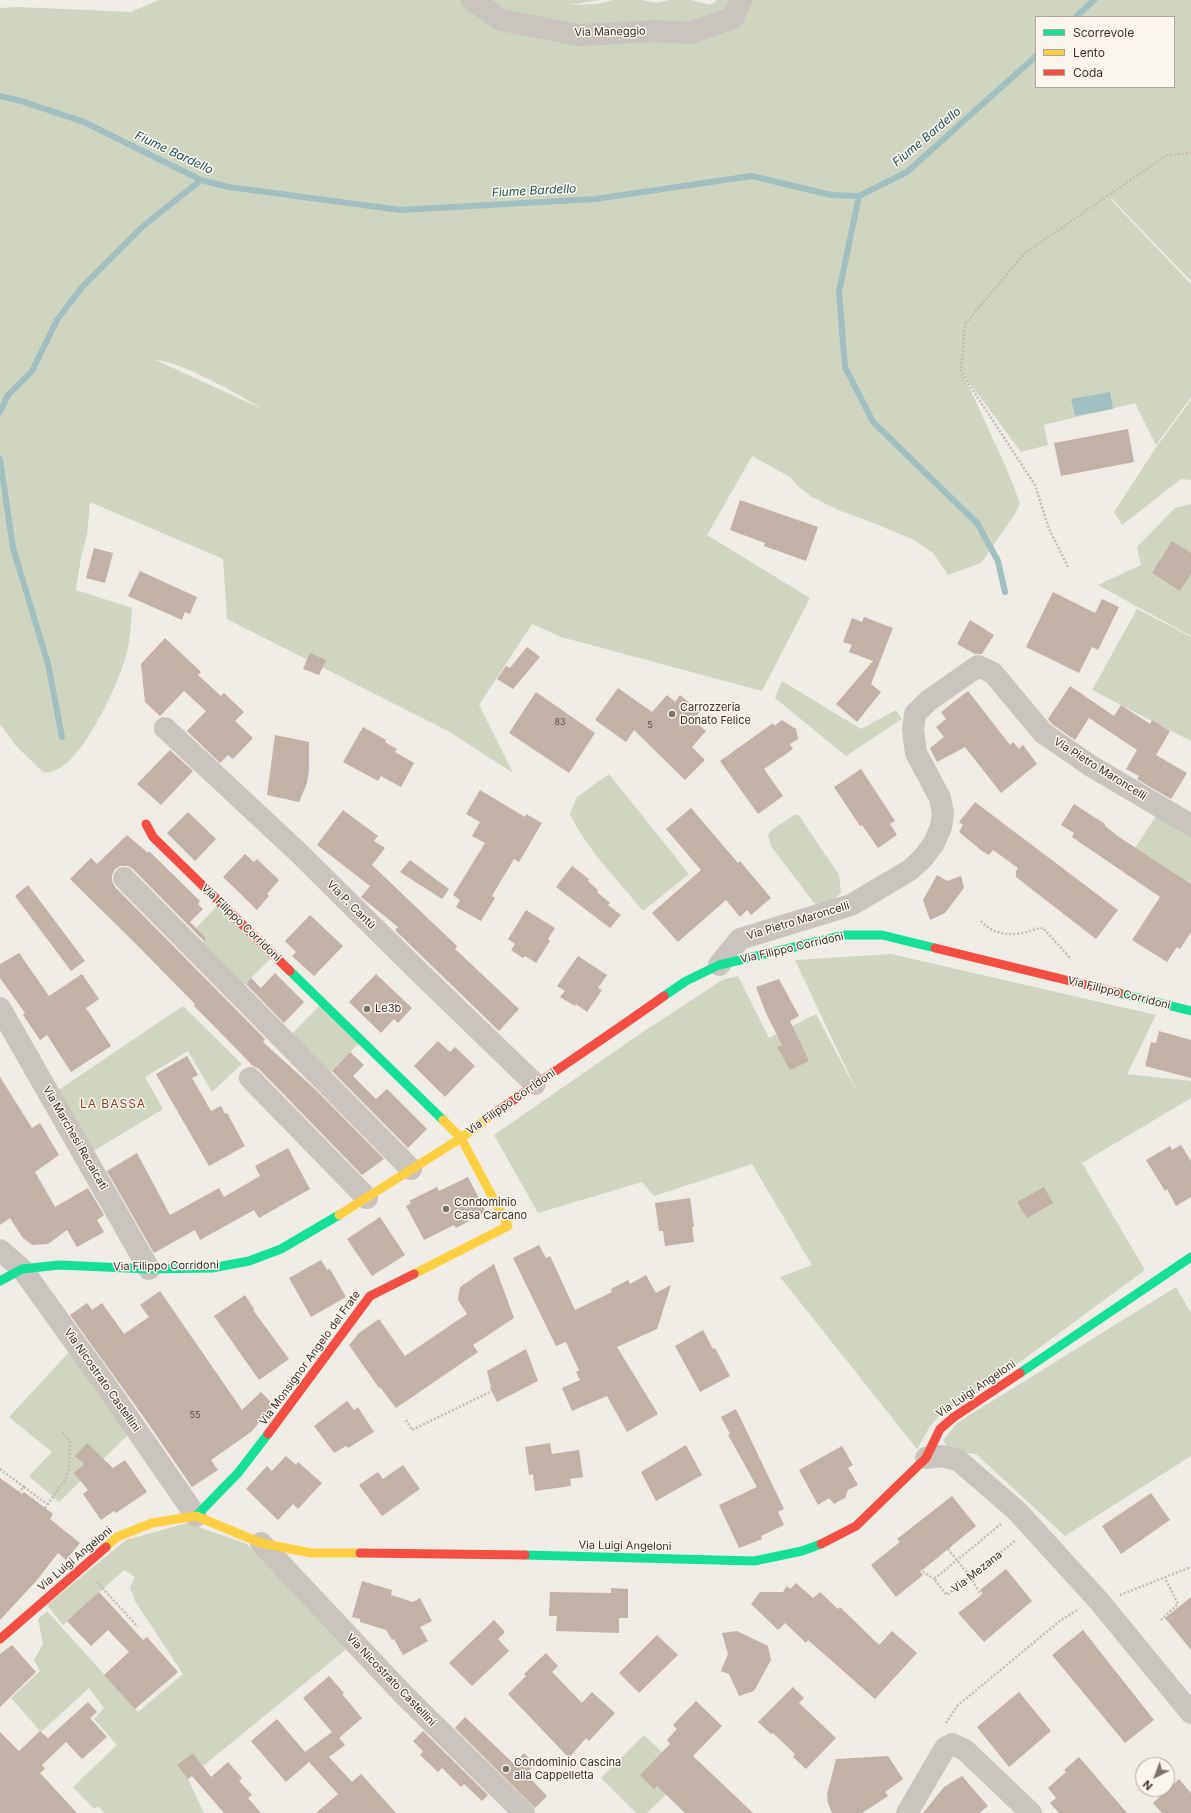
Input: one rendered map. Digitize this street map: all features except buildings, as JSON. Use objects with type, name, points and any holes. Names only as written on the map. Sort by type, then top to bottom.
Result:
[{"type":"street","name":"Via Maneggio","points":[[472,0],[501,20],[578,35],[654,31],[690,33],[733,18],[741,0]]},
{"type":"street","name":"Via Pietro Maroncelli","points":[[719,965],[740,938],[851,905],[910,870],[923,858],[934,843],[941,827],[943,813],[940,798],[916,753],[913,730],[915,714],[928,701],[978,666],[993,673],[1043,733],[1091,766],[1191,825]]},
{"type":"street","name":"Via P. Cantù","points":[[165,728],[300,854],[535,1084]]},
{"type":"street","name":"Via Filippo Corridoni","points":[[146,824],[153,837],[461,1138]]},
{"type":"street","points":[[124,878],[411,1169]]},
{"type":"street","name":"Via Filippo Corridoni","points":[[0,1281],[22,1269],[59,1265],[149,1269],[212,1268],[249,1261],[281,1249],[367,1198],[461,1138],[535,1084],[588,1050],[686,981],[719,965],[845,935],[882,935],[1191,1011]]},
{"type":"street","name":"Via Marchesi Recalcati","points":[[0,1008],[149,1269]]},
{"type":"street","points":[[250,1078],[367,1198]]},
{"type":"street","name":"Via Monsignor Angelo del Frate","points":[[196,1516],[238,1473],[269,1434],[370,1296],[508,1226],[461,1138]]},
{"type":"street","name":"Via Nicostrato Castellini","points":[[0,1250],[22,1269],[107,1387],[196,1516]]},
{"type":"street","name":"Via Luigi Angeloni","points":[[0,1639],[117,1537],[152,1523],[196,1516],[261,1543],[311,1553],[470,1554],[754,1561],[802,1551],[829,1541],[856,1526],[926,1458],[940,1429],[954,1417],[1191,1257]]},
{"type":"street","points":[[926,1458],[942,1456],[958,1460],[1017,1511],[1099,1601],[1191,1713]]},
{"type":"street","name":"Via Nicostrato Castellini","points":[[261,1543],[403,1694],[524,1813]]},
{"type":"street","points":[[908,1813],[945,1748],[952,1744],[965,1750],[1031,1813]]},
{"type":"path","points":[[1068,567],[1049,529],[1035,485],[961,372],[965,324],[1025,252],[1167,155],[1191,153]]},
{"type":"path","points":[[981,921],[994,931],[1006,935],[1023,933],[1036,928],[1043,928],[1063,952],[1074,962]]},
{"type":"path","points":[[406,1420],[412,1430],[492,1391]]},
{"type":"path","points":[[45,1508],[65,1480],[69,1468],[70,1441],[62,1431]]},
{"type":"path","points":[[0,1469],[24,1487],[32,1496],[47,1504]]},
{"type":"path","points":[[19,1492],[24,1487]]},
{"type":"path","name":"Via Mezana","points":[[1017,1511],[934,1579],[947,1596],[1033,1528]]},
{"type":"path","points":[[948,1549],[970,1577],[984,1599]]},
{"type":"path","points":[[83,1566],[138,1627]]},
{"type":"path","points":[[918,1566],[922,1571],[934,1579]]},
{"type":"path","points":[[952,1744],[943,1732],[945,1725],[957,1706],[1061,1620],[1086,1605],[1117,1596],[1191,1567]]},
{"type":"path","points":[[1161,1620],[1178,1604],[1165,1578]]},
{"type":"green space","points":[[159,0],[601,0],[568,5],[598,4],[613,0],[641,0],[657,3],[670,0],[691,0],[710,5],[717,0],[1191,0],[1191,281],[1112,199],[1110,199],[1191,284],[1191,397],[1156,445],[1135,403],[1044,425],[1048,445],[1021,452],[963,374],[1006,467],[1020,503],[1015,514],[981,563],[948,575],[933,553],[914,540],[838,510],[812,497],[799,487],[790,477],[752,456],[707,535],[810,598],[762,691],[561,637],[532,624],[479,705],[513,773],[448,731],[227,619],[223,559],[90,502],[87,535],[81,557],[76,590],[132,608],[129,642],[126,656],[113,691],[93,729],[81,747],[68,761],[56,770],[43,772],[16,746],[0,724],[0,8],[18,7],[131,12]],"holes":[[[156,360],[194,372],[226,388],[262,409]]]},
{"type":"green space","points":[[1191,400],[1191,480],[1181,479],[1122,525],[1114,512],[1157,446]]},
{"type":"green space","points":[[1191,504],[1191,636],[1098,585],[1141,565],[1137,547],[1175,508]]},
{"type":"green space","points":[[1137,609],[1191,637],[1191,741],[1092,690]]},
{"type":"green space","points":[[782,681],[861,729],[896,710],[902,719],[846,756],[775,698]]},
{"type":"green space","points":[[609,774],[689,874],[643,911],[594,852],[585,840],[570,814],[577,797]]},
{"type":"green space","points":[[1158,813],[1191,832],[1191,884],[1135,848]]},
{"type":"green space","points":[[794,815],[798,815],[802,820],[839,875],[841,892],[830,902],[823,904],[814,903],[771,846],[768,835],[773,829]]},
{"type":"green space","points":[[218,905],[271,958],[242,987],[200,945],[206,938],[196,928]]},
{"type":"green space","points":[[891,954],[1156,1015],[1127,1074],[1191,1081],[1191,1098],[1082,1163],[1145,1270],[971,1398],[942,1412],[929,1428],[917,1449],[780,1277],[812,1265],[752,1164],[654,1196],[642,1182],[538,1213],[494,1135],[637,1036],[722,980],[738,976],[769,1038],[816,1014],[860,1098],[795,960]]},
{"type":"green space","points":[[320,1005],[359,1043],[330,1072],[291,1035]]},
{"type":"green space","points":[[183,1006],[242,1064],[212,1092],[188,1051],[145,1077],[163,1109],[92,1152],[57,1091]]},
{"type":"green space","points":[[1176,1287],[1191,1313],[1191,1456],[1065,1536],[976,1454],[950,1451],[943,1440],[957,1423]]},
{"type":"green space","points":[[71,1350],[128,1435],[59,1502],[29,1476],[52,1452],[9,1417]]},
{"type":"green space","points":[[187,1523],[247,1544],[349,1647],[203,1766],[193,1753],[178,1765],[188,1779],[204,1813],[104,1813],[98,1806],[94,1809],[73,1787],[117,1745],[94,1719],[104,1708],[89,1688],[41,1732],[11,1698],[40,1671],[34,1660],[43,1644],[38,1619],[47,1611],[138,1712],[183,1674],[135,1601],[130,1587],[135,1577],[124,1570],[63,1625],[47,1605],[126,1540]]},
{"type":"green space","points":[[644,1735],[686,1775],[647,1813],[636,1813],[601,1778]]},
{"type":"water","points":[[1110,392],[1113,409],[1075,416],[1071,399]]},
{"type":"waterway","name":"Fiume Bardello","points":[[1077,16],[1094,0]]},
{"type":"waterway","name":"Fiume Bardello","points":[[0,96],[21,101],[84,122],[201,180],[229,187],[400,210],[595,199],[752,176],[831,195],[859,196],[907,172],[1035,57]]},
{"type":"waterway","points":[[0,412],[8,395],[32,371],[57,320],[82,287],[142,227],[201,180]]},
{"type":"waterway","points":[[859,196],[839,292],[845,367],[873,422],[977,523],[998,561],[1005,592]]},
{"type":"waterway","points":[[0,459],[13,548],[48,664],[62,737]]},
{"type":"traffic: fast","points":[[664,996],[686,981],[719,965],[845,935],[882,935],[935,948]]},
{"type":"traffic: fast","points":[[290,971],[443,1120]]},
{"type":"traffic: fast","points":[[1119,993],[1191,1011]]},
{"type":"traffic: fast","points":[[0,1281],[22,1269],[59,1265],[149,1269],[212,1268],[249,1261],[281,1249],[339,1215]]},
{"type":"traffic: fast","points":[[1020,1373],[1191,1257]]},
{"type":"traffic: fast","points":[[196,1516],[238,1473],[268,1434]]},
{"type":"traffic: fast","points":[[525,1555],[754,1561],[802,1551],[821,1544]]},
{"type":"traffic: slow","points":[[339,1215],[461,1138],[491,1116]]},
{"type":"traffic: slow","points":[[414,1274],[508,1226],[461,1138],[443,1120]]},
{"type":"traffic: slow","points":[[106,1547],[117,1537],[152,1523],[196,1516],[261,1543],[311,1553],[360,1553]]},
{"type":"traffic: jam","points":[[146,824],[153,837],[290,971]]},
{"type":"traffic: jam","points":[[935,948],[1119,993]]},
{"type":"traffic: jam","points":[[491,1116],[664,996]]},
{"type":"traffic: jam","points":[[268,1434],[370,1296],[414,1274]]},
{"type":"traffic: jam","points":[[821,1544],[856,1526],[926,1458],[940,1429],[954,1417],[1020,1373]]},
{"type":"traffic: jam","points":[[0,1639],[106,1547]]},
{"type":"traffic: jam","points":[[360,1553],[525,1555]]},
{"type":"place","name":"Carrozzeria Donato Felice","points":[[672,714]]},
{"type":"place","name":"Le3b","points":[[367,1009]]},
{"type":"place","name":"Condominio Casa Carcano","points":[[446,1209]]},
{"type":"place","name":"Condominio Cascina alla Cappelletta","points":[[506,1769]]},
{"type":"district","name":"LA BASSA","points":[[113,1104]]}]
